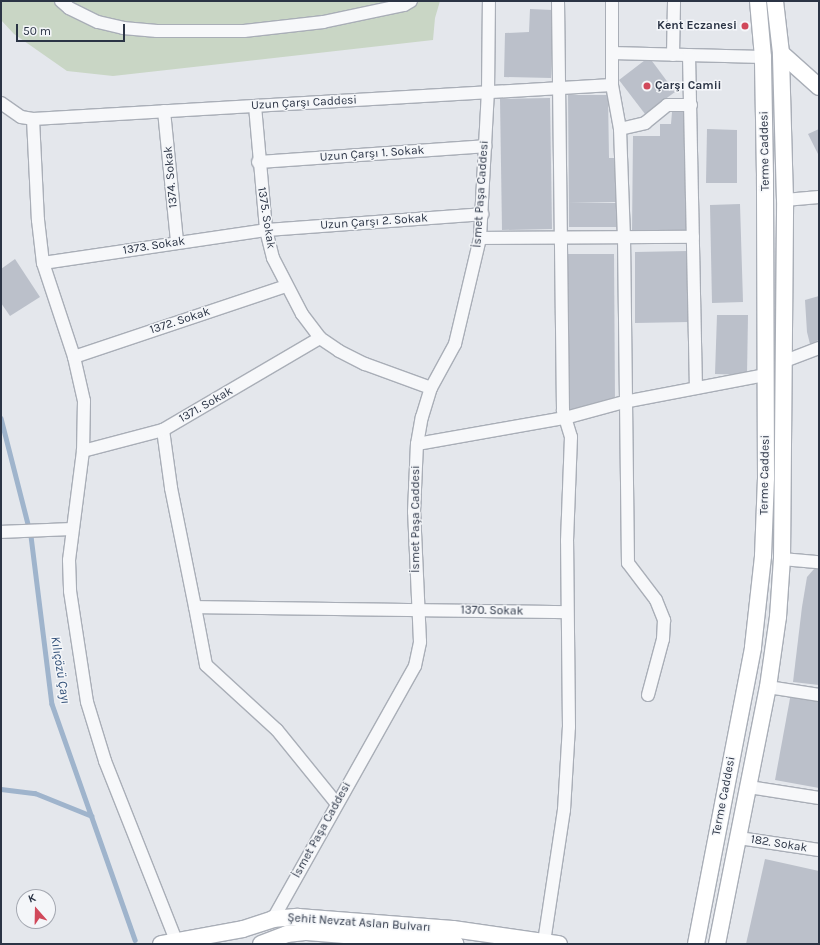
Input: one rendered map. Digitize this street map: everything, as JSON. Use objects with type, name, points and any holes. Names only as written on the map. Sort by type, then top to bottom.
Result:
[{"type":"main road","name":"Terme Caddesi","points":[[696,944],[757,619],[766,485],[764,57],[758,1]]},
{"type":"main road","name":"Terme Caddesi","points":[[717,944],[768,688],[777,625],[782,559],[785,361],[785,200],[781,53],[775,1]]},
{"type":"main road","points":[[781,53],[819,87]]},
{"type":"main road","name":"Şehit Nevzat Aslan Bulvarı","points":[[171,943],[242,936],[273,919],[298,917],[453,929],[552,943]]},
{"type":"main road","name":"Şehit Nevzat Aslan Bulvarı","points":[[261,944],[287,934],[307,932],[456,944]]},
{"type":"street","points":[[61,1],[69,8],[98,22],[124,28],[157,32],[244,31],[323,22],[404,5],[411,1]]},
{"type":"street","name":"İsmet Paşa Caddesi","points":[[273,919],[415,666],[420,642],[414,512],[417,444],[431,388],[455,344],[480,238],[488,92],[489,1]]},
{"type":"street","points":[[552,943],[564,810],[569,727],[566,612],[572,436],[565,418],[560,237],[558,1]]},
{"type":"street","points":[[612,1],[612,85],[620,129],[624,237],[624,402],[628,564],[656,600],[664,620],[664,638],[648,695]]},
{"type":"street","points":[[673,55],[674,1]]},
{"type":"street","points":[[612,53],[764,57]]},
{"type":"street","points":[[689,56],[696,388]]},
{"type":"street","name":"Uzun Çarşı Caddesi","points":[[4,109],[21,117],[33,119],[612,85]]},
{"type":"street","points":[[620,129],[645,123],[667,105],[690,105]]},
{"type":"street","name":"1375. Sokak","points":[[255,106],[258,162],[266,230],[274,258],[286,286],[302,314],[320,338],[365,364],[431,388]]},
{"type":"street","name":"1374. Sokak","points":[[164,111],[177,242]]},
{"type":"street","points":[[33,119],[38,220],[43,263],[74,356],[84,401],[82,451],[69,560],[70,591],[87,702],[104,761],[171,943]]},
{"type":"street","name":"Uzun Çarşı 1. Sokak","points":[[258,162],[485,146]]},
{"type":"street","points":[[785,200],[819,197]]},
{"type":"street","name":"Uzun Çarşı 2. Sokak","points":[[266,230],[482,214]]},
{"type":"street","name":"1373. Sokak","points":[[43,263],[266,230]]},
{"type":"street","points":[[480,238],[693,237]]},
{"type":"street","name":"1372. Sokak","points":[[74,356],[286,286]]},
{"type":"street","name":"1371. Sokak","points":[[82,451],[163,430],[320,338]]},
{"type":"street","points":[[785,361],[819,348]]},
{"type":"street","points":[[417,444],[565,418],[624,402],[766,375]]},
{"type":"street","points":[[163,430],[170,488],[206,666],[277,730],[337,804]]},
{"type":"street","points":[[4,532],[72,528]]},
{"type":"street","points":[[782,559],[819,562]]},
{"type":"street","name":"1370. Sokak","points":[[195,607],[566,612]]},
{"type":"street","points":[[768,688],[819,695]]},
{"type":"street","points":[[749,787],[819,798]]},
{"type":"street","name":"182. Sokak","points":[[739,838],[819,850]]},
{"type":"green space","points":[[1,1],[440,1],[435,18],[433,40],[113,76],[67,71],[14,34],[1,20]]},
{"type":"building","points":[[530,9],[553,10],[551,78],[504,77],[505,33],[529,32]]},
{"type":"building","name":"Çarşı Camii","points":[[649,57],[675,92],[645,114],[619,80]]},
{"type":"building","points":[[568,95],[608,95],[609,158],[616,158],[616,202],[569,203]]},
{"type":"building","points":[[550,98],[552,229],[502,230],[500,99]]},
{"type":"building","points":[[672,112],[687,112],[687,232],[632,232],[633,136],[660,136],[660,124],[671,124]]},
{"type":"building","points":[[707,129],[737,130],[737,183],[706,183]]},
{"type":"building","points":[[819,129],[819,156],[808,134]]},
{"type":"building","points":[[569,203],[616,203],[616,227],[569,227]]},
{"type":"building","points":[[740,204],[743,302],[712,303],[710,205]]},
{"type":"building","points":[[688,251],[689,322],[635,323],[635,252]]},
{"type":"building","points":[[567,254],[614,254],[615,402],[570,412]]},
{"type":"building","points":[[15,259],[40,297],[10,316],[1,303],[1,269]]},
{"type":"building","points":[[819,296],[819,340],[810,344],[807,332],[805,300]]},
{"type":"building","points":[[717,315],[748,315],[747,375],[715,374]]},
{"type":"building","points":[[814,569],[819,569],[819,685],[793,682],[807,577]]},
{"type":"building","points":[[791,693],[819,697],[819,788],[775,780]]},
{"type":"building","points":[[765,859],[819,871],[819,944],[746,944]]},
{"type":"waterway","name":"Kılıçözü Çayı","points":[[1,418],[31,536],[52,704],[135,940]]},
{"type":"waterway","points":[[1,789],[35,793],[92,816]]},
{"type":"place","name":"Kent Eczanesi","points":[[745,26]]},
{"type":"place","name":"Çarşı Camii","points":[[647,86]]}]
